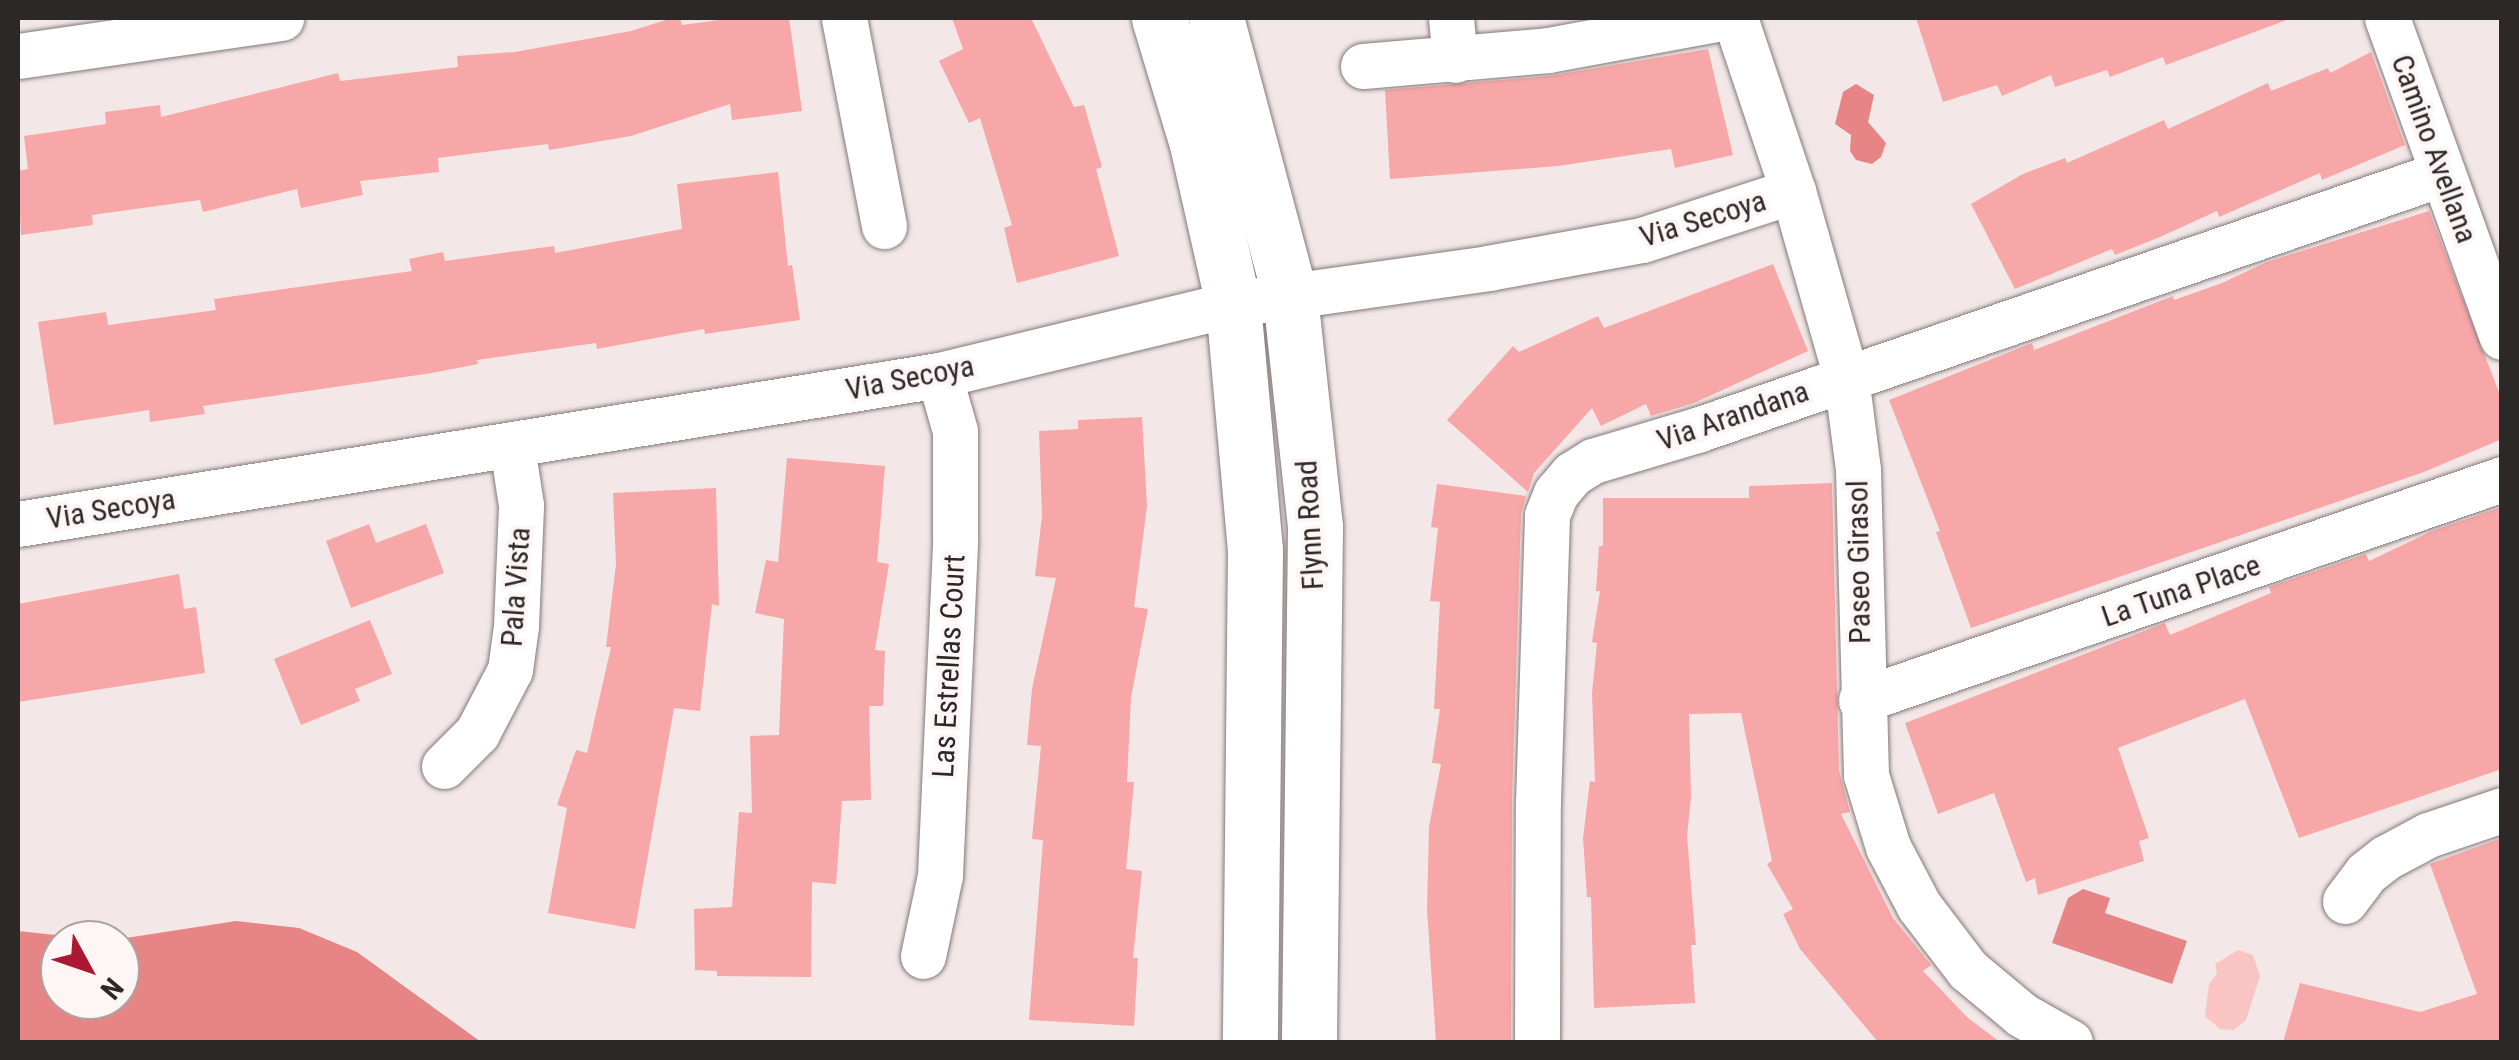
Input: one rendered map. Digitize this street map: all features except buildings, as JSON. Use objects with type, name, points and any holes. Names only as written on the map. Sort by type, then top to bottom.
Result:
[{"type":"main road","name":"Flynn Road","points":[[1159,18],[1197,144],[1233,304],[1255,550],[1250,1042]]},
{"type":"main road","name":"Flynn Road","points":[[1216,18],[1290,296],[1316,527],[1309,1042]]},
{"type":"street","points":[[18,56],[282,18]]},
{"type":"street","points":[[844,18],[884,226]]},
{"type":"street","points":[[1363,66],[1453,39],[1548,50],[1722,18]]},
{"type":"street","name":"Paseo Girasol","points":[[1735,18],[1793,190],[1846,377],[1858,470],[1861,700],[1866,775],[1888,847],[1919,906],[1968,970],[2022,1015],[2070,1042]]},
{"type":"street","name":"Camino Avellana","points":[[2387,18],[2502,338]]},
{"type":"street","name":"Via Arandana","points":[[1538,1042],[1538,822],[1547,515],[1556,493],[1572,474],[1593,462],[2442,174]]},
{"type":"street","name":"Via Secoya","points":[[18,524],[939,375],[1233,304],[1642,240],[1793,190]]},
{"type":"street","name":"Las Estrellas Court","points":[[923,956],[940,875],[955,539],[955,431],[939,375]]},
{"type":"street","name":"Pala Vista","points":[[444,766],[477,733],[510,670],[516,626],[521,505],[512,446]]},
{"type":"street","name":"La Tuna Place","points":[[1861,700],[2502,479]]},
{"type":"street","points":[[2345,901],[2366,873],[2385,858],[2428,835],[2502,810]]},
{"type":"shaded area","points":[[1856,84],[1874,95],[1868,122],[1886,143],[1881,157],[1872,164],[1856,160],[1850,151],[1851,135],[1835,124],[1843,92]]},
{"type":"shaded area","points":[[2083,889],[2110,898],[2105,913],[2187,941],[2172,984],[2052,943],[2068,898]]},
{"type":"shaded area","points":[[236,921],[299,928],[357,952],[481,1042],[18,1042],[18,931],[40,933],[40,1020],[140,1020],[140,936]]},
{"type":"shaded area","points":[[2238,950],[2253,955],[2260,976],[2246,1020],[2234,1030],[2220,1029],[2205,1016],[2209,984],[2217,974],[2215,964]]}]
